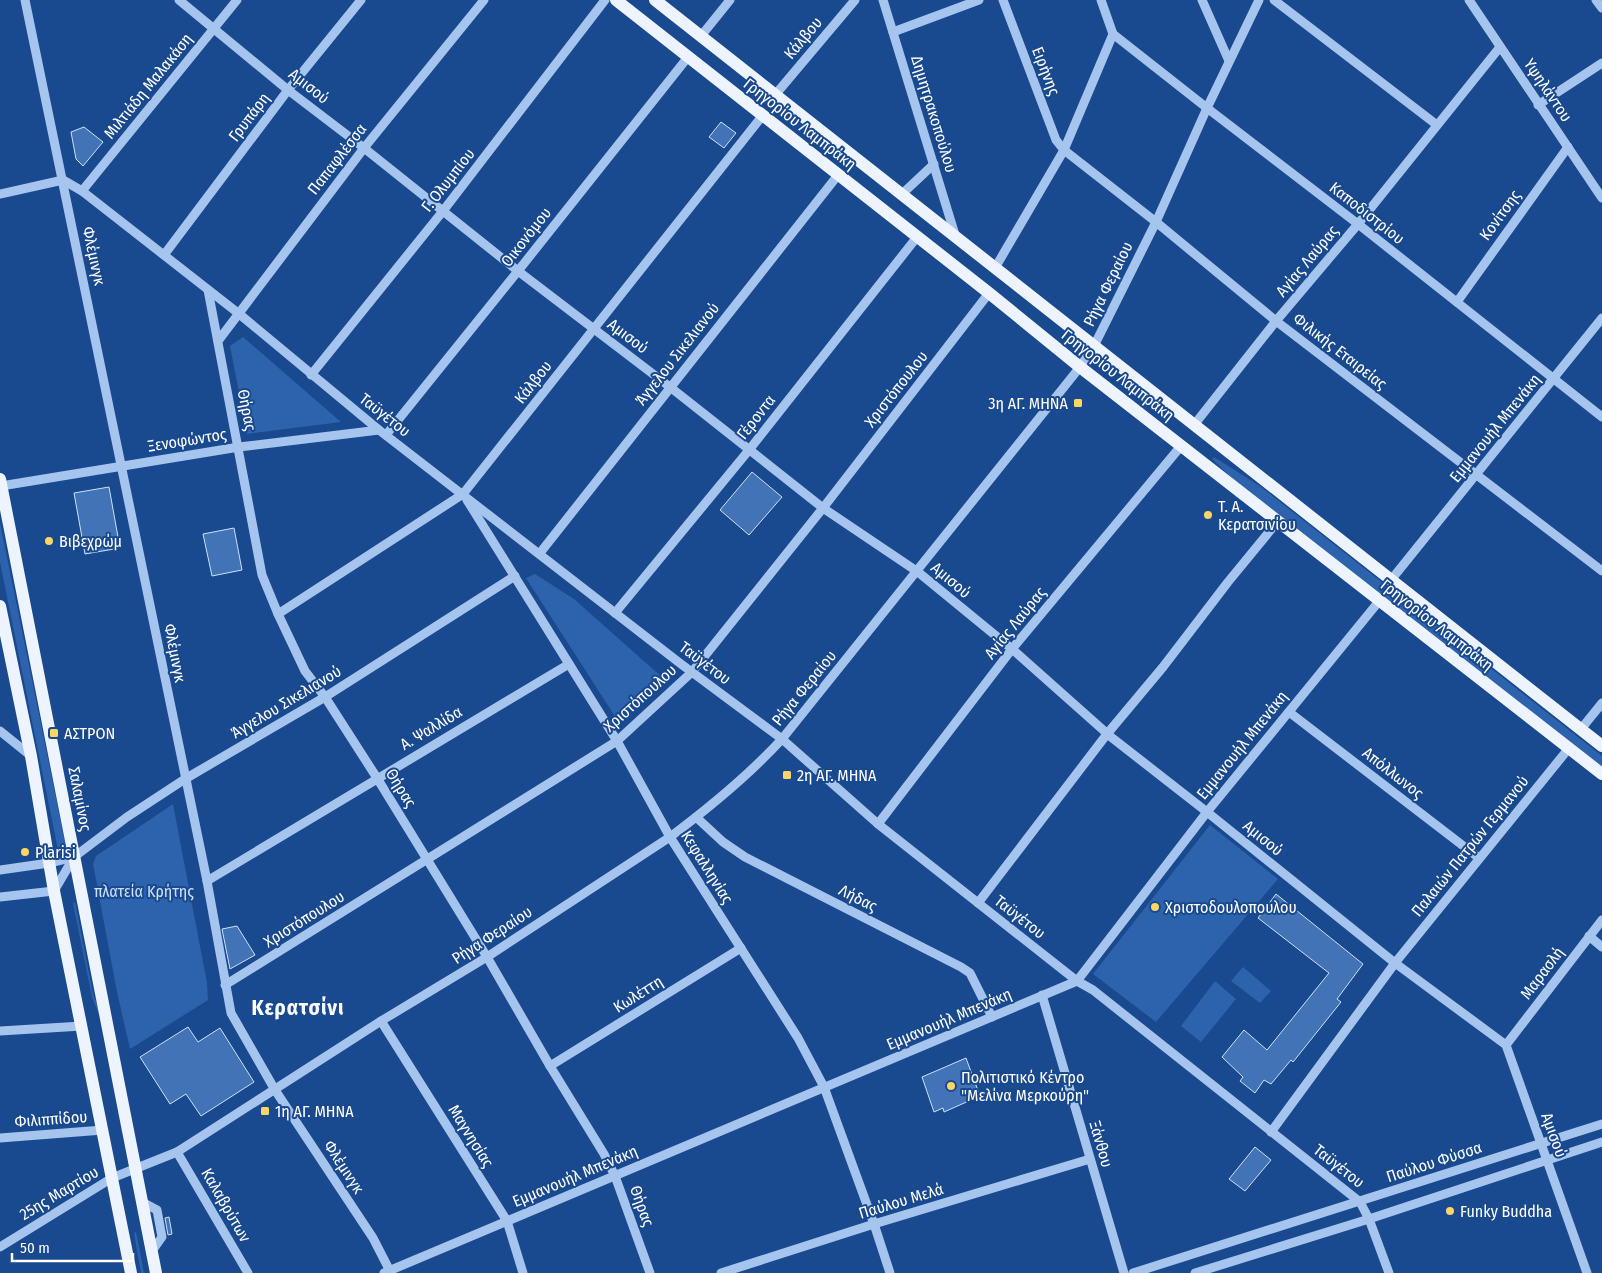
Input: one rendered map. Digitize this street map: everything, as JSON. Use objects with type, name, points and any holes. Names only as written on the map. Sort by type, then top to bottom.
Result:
[{"type":"main road","name":"Γρηγορίου Λαμπράκη","points":[[616,0],[989,293],[1080,367],[1602,774]]},
{"type":"main road","name":"Γρηγορίου Λαμπράκη","points":[[655,0],[1602,746]]},
{"type":"main road","name":"Σαλαμίνος","points":[[1,482],[156,1273]]},
{"type":"main road","points":[[0,606],[31,756],[54,891],[131,1273]]},
{"type":"street","name":"Φλέμινγκ","points":[[25,0],[207,881],[231,1012],[275,1090],[373,1238],[388,1272]]},
{"type":"street","name":"Αμισού","points":[[178,0],[288,90],[823,508],[918,572],[1012,650],[1107,734],[1395,963],[1506,1045],[1587,1273]]},
{"type":"street","name":"Μιλτιάδη Μαλακάση","points":[[82,191],[237,0]]},
{"type":"street","name":"Γρυπάρη","points":[[164,255],[288,90],[361,0]]},
{"type":"street","name":"Παπαφλέσσα","points":[[218,341],[364,148],[484,0]]},
{"type":"street","name":"Γ. Ολυμπίου","points":[[311,375],[443,210],[606,0]]},
{"type":"street","points":[[701,36],[730,0]]},
{"type":"street","name":"Κάλβου","points":[[775,95],[855,0]]},
{"type":"street","name":"Δημητρακοπούλου","points":[[883,0],[956,238]]},
{"type":"street","points":[[893,32],[979,0]]},
{"type":"street","name":"Ειρήνης","points":[[1003,0],[1056,140],[1064,150]]},
{"type":"street","points":[[996,268],[1064,150],[1113,34],[1101,0]]},
{"type":"street","points":[[1202,0],[1229,62]]},
{"type":"street","name":"Ρήγα Φεραίου","points":[[136,1169],[177,1152],[381,1021],[487,957],[670,837],[766,756],[782,739],[918,572],[1080,367],[1094,346],[1156,222],[1207,108],[1259,0]]},
{"type":"street","points":[[1274,0],[1437,125]]},
{"type":"street","name":"Υψηλάντου","points":[[1469,0],[1602,198]]},
{"type":"street","points":[[1596,0],[1602,8]]},
{"type":"street","name":"Καποδιστρίου","points":[[1113,34],[1602,417]]},
{"type":"street","name":"Αγίας Λαύρας","points":[[1194,425],[1276,321],[1358,224],[1500,48]]},
{"type":"street","name":"Οικονόμου","points":[[382,432],[518,271],[688,57]]},
{"type":"street","points":[[1538,104],[1602,63]]},
{"type":"street","name":"Κάλβου","points":[[278,614],[463,494],[763,115]]},
{"type":"street","name":"Κονίτσης","points":[[1457,302],[1568,147]]},
{"type":"street","name":"Φιλικής Εταιρείας","points":[[1064,150],[1156,222],[1276,321],[1602,571]]},
{"type":"street","points":[[902,194],[934,164]]},
{"type":"street","name":"Άγγελου Σικελιανού","points":[[540,553],[838,175]]},
{"type":"street","name":"Ταϋγέτου","points":[[63,180],[82,191],[238,313],[382,432],[692,672],[782,739],[878,824],[1077,981],[1093,990],[1360,1202],[1369,1219],[1389,1273]]},
{"type":"street","points":[[0,194],[63,180]]},
{"type":"street","name":"Γέροντα","points":[[615,612],[749,450],[917,237]]},
{"type":"street","name":"Θήρας","points":[[208,290],[262,575],[278,614],[306,671],[325,697],[428,860],[615,1176],[650,1273]]},
{"type":"street","name":"Χριστόπουλου","points":[[225,985],[617,741],[692,672],[823,508],[989,293]]},
{"type":"street","name":"Εμμανουήλ Μπενάκη","points":[[1391,580],[1554,380],[1602,318]]},
{"type":"street","name":"Ξενοφώντος","points":[[1,482],[122,466],[239,447],[382,432]]},
{"type":"street","name":"Αγίας Λαύρας","points":[[878,824],[1012,650],[1181,446]]},
{"type":"street","name":"Κεφαλληνίας","points":[[463,494],[617,741],[670,837],[798,1038],[824,1087],[890,1273]]},
{"type":"street","points":[[978,903],[1107,734],[1163,667],[1228,582],[1278,521]]},
{"type":"street","name":"Άγγελου Σικελιανού","points":[[74,857],[127,817],[185,778],[325,697],[514,576]]},
{"type":"street","name":"Εμμανουήλ Μπενάκη","points":[[388,1272],[1077,981],[1207,812],[1380,600]]},
{"type":"street","name":"Α. Ψαλλίδα","points":[[207,881],[569,664]]},
{"type":"street","points":[[1581,729],[1602,703]]},
{"type":"street","name":"Απόλλωνος","points":[[1289,712],[1479,858]]},
{"type":"street","points":[[0,731],[31,756]]},
{"type":"street","name":"Παλαιών Πατρών Γερμανού","points":[[1272,1132],[1395,963],[1569,748]]},
{"type":"street","name":"Λήδας","points":[[696,817],[723,842],[745,857],[970,973],[992,1017]]},
{"type":"street","points":[[0,870],[49,863],[74,857]]},
{"type":"street","points":[[0,897],[54,891],[74,857]]},
{"type":"street","name":"Μαρασλή","points":[[1506,1045],[1602,920]]},
{"type":"street","points":[[1589,936],[1602,947]]},
{"type":"street","name":"Κωλέττη","points":[[550,1066],[741,948]]},
{"type":"street","name":"Ξάνθου","points":[[1042,995],[1124,1273]]},
{"type":"street","name":"Μαγνησίας","points":[[381,1021],[507,1221],[524,1273]]},
{"type":"street","points":[[0,1031],[82,1026]]},
{"type":"street","name":"Παύλου Φύσσα","points":[[1133,1273],[1602,1124]]},
{"type":"street","name":"Φιλιππίδου","points":[[0,1138],[103,1130]]},
{"type":"street","name":"Παύλου Φύσσα","points":[[1195,1273],[1369,1219],[1602,1142]]},
{"type":"street","name":"Καλαβρύτων","points":[[177,1152],[248,1273]]},
{"type":"street","name":"Παύλου Μελά","points":[[721,1273],[874,1224],[1090,1159]]},
{"type":"street","name":"25ης Μαρτίου","points":[[0,1247],[112,1178],[136,1169]]},
{"type":"green space","points":[[243,337],[341,422],[247,434],[230,346]]},
{"type":"green space","points":[[1214,457],[1260,486],[1602,756],[1602,771],[1278,521],[1212,459]]},
{"type":"green space","points":[[0,523],[66,847],[63,852],[58,850],[0,562]]},
{"type":"green space","points":[[535,574],[574,599],[664,679],[616,718],[526,578]]},
{"type":"green space","name":"πλατεία Κρήτης","points":[[173,804],[207,983],[208,1000],[130,1049],[117,992],[93,864],[96,856]]},
{"type":"green space","points":[[1210,825],[1278,879],[1156,1022],[1093,974]]},
{"type":"green space","points":[[75,902],[93,994],[107,1029],[123,1122],[122,1134],[105,1030],[92,997],[73,903]]},
{"type":"green space","points":[[1243,967],[1271,991],[1260,1003],[1231,981]]},
{"type":"green space","points":[[1215,981],[1236,999],[1201,1042],[1181,1026]]},
{"type":"green space","points":[[136,1232],[144,1273],[141,1273],[134,1233]]},
{"type":"building","points":[[721,122],[736,133],[724,148],[709,137]]},
{"type":"building","points":[[84,127],[103,142],[83,166],[76,159],[71,132]]},
{"type":"building","points":[[752,472],[782,497],[749,535],[720,510]]},
{"type":"building","points":[[109,487],[120,548],[85,554],[74,493]]},
{"type":"building","points":[[234,528],[242,570],[212,576],[203,534]]},
{"type":"building","points":[[1276,894],[1363,964],[1337,999],[1341,1002],[1293,1062],[1291,1060],[1271,1084],[1264,1080],[1255,1093],[1240,1081],[1243,1077],[1222,1057],[1244,1030],[1267,1050],[1329,973],[1258,918]]},
{"type":"building","points":[[237,926],[255,955],[230,969],[222,929]]},
{"type":"building","points":[[188,1027],[198,1042],[220,1028],[254,1082],[201,1116],[186,1094],[170,1104],[140,1057]]},
{"type":"building","name":"Πολιτιστικό Κέντρο \"Μελίνα Μερκούρη\"","points":[[966,1058],[980,1096],[944,1112],[943,1108],[934,1112],[922,1077]]},
{"type":"building","points":[[1255,1147],[1271,1160],[1245,1191],[1229,1179]]},
{"type":"building","points":[[169,1217],[172,1234],[168,1235],[165,1218]]},
{"type":"place","name":"3η ΑΓ. ΜΗΝΑ","points":[[1078,403]]},
{"type":"place","name":"Τ. Α. Κερατσινίου","points":[[1208,515]]},
{"type":"place","name":"Βιβεχρώμ","points":[[49,541]]},
{"type":"place","name":"ΑΣΤΡΟΝ","points":[[54,733]]},
{"type":"place","name":"2η ΑΓ. ΜΗΝΑ","points":[[787,775]]},
{"type":"place","name":"Plarisi","points":[[25,852]]},
{"type":"place","name":"Χριστοδουλοπουλου","points":[[1155,907]]},
{"type":"place","name":"Πολιτιστικό Κέντρο \"Μελίνα Μερκούρη\"","points":[[951,1086]]},
{"type":"place","name":"1η ΑΓ. ΜΗΝΑ","points":[[265,1111]]},
{"type":"place","name":"Funky Buddha","points":[[1450,1211]]},
{"type":"district","name":"Κερατσίνι","points":[[298,1008]]}]
